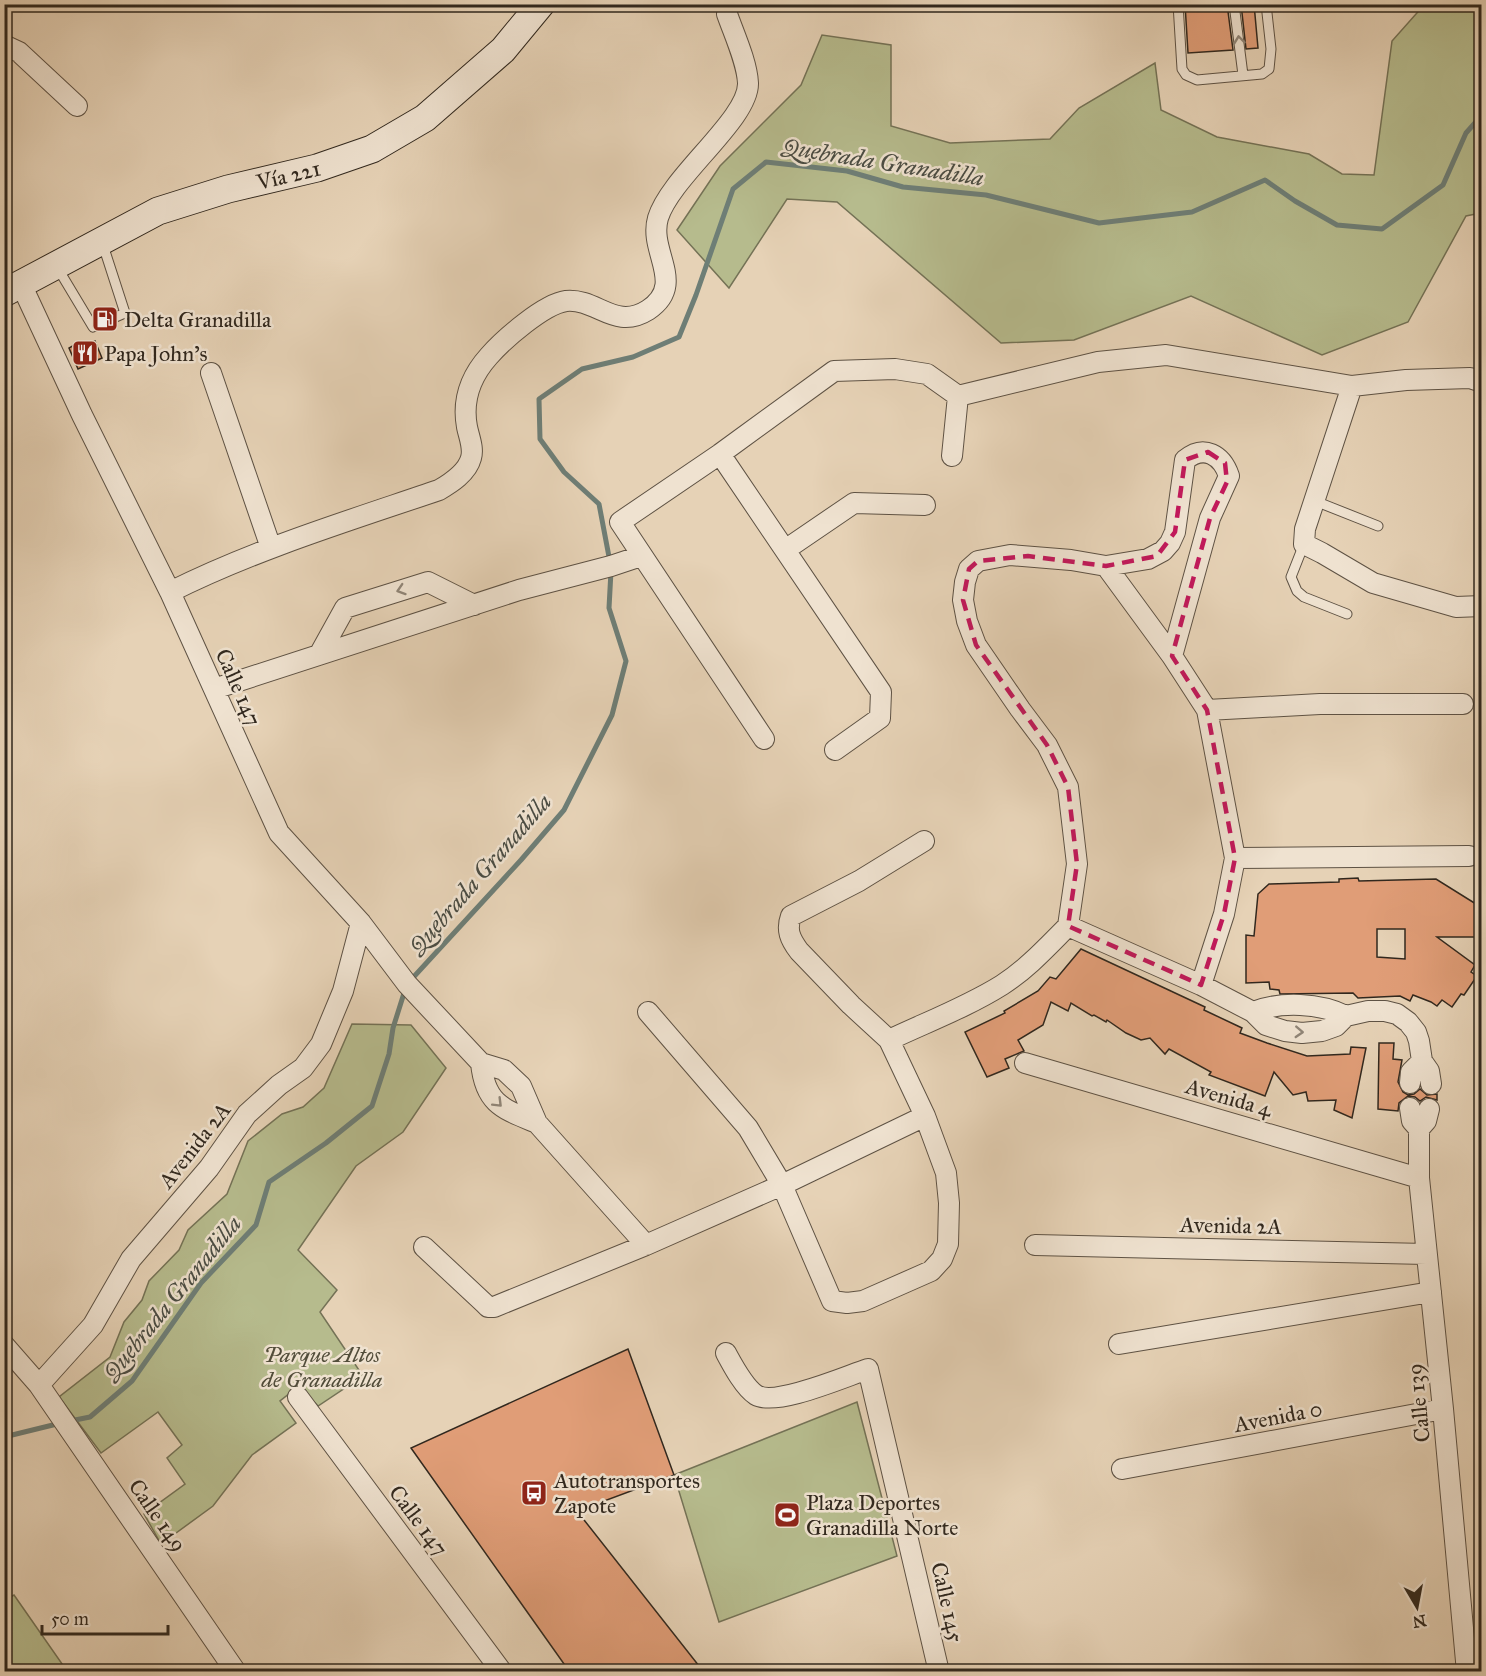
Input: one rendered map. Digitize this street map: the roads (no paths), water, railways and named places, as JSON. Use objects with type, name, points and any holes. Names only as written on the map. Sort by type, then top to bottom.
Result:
[{"type":"main road","name":"Vía 221","points":[[13,289],[158,211],[228,189],[317,168],[372,149],[426,118],[503,50],[541,4]]},
{"type":"street","points":[[170,592],[271,548],[439,489],[460,475],[467,466],[471,454],[466,407],[468,390],[475,374],[490,355],[540,311],[567,301],[593,307],[621,318],[646,311],[660,300],[666,290],[657,237],[658,219],[686,173],[733,118],[744,101],[748,85],[727,14]]},
{"type":"street","points":[[4,45],[19,52],[76,106]]},
{"type":"street","name":"Calle 147","points":[[13,289],[82,415],[170,592],[279,833],[361,923],[407,984],[481,1063]]},
{"type":"street","points":[[764,739],[620,522],[720,454],[834,371],[896,369],[927,374],[958,396],[1098,362],[1166,355],[1352,386],[1406,380],[1470,378],[1482,382]]},
{"type":"street","points":[[211,373],[271,548]]},
{"type":"street","points":[[1352,386],[1305,529],[1304,544],[1373,583],[1456,607],[1482,606]]},
{"type":"street","points":[[952,456],[958,396]]},
{"type":"street","points":[[889,1040],[970,1003],[1003,985],[1031,963],[1068,926],[1077,864],[1068,787],[1047,745],[976,645],[967,621],[963,600],[969,569],[978,561],[1010,555],[1071,560],[1106,566],[1157,556],[1170,543],[1175,532],[1185,460],[1188,457],[1208,452],[1225,463],[1229,476],[1210,518],[1172,656]]},
{"type":"street","points":[[720,454],[881,692],[880,718],[835,750]]},
{"type":"street","points":[[785,550],[854,503],[924,505]]},
{"type":"street","points":[[214,689],[474,605],[641,556]]},
{"type":"street","points":[[1106,566],[1172,656],[1206,710],[1234,858],[1224,914],[1201,986]]},
{"type":"street","points":[[319,655],[345,608],[428,582],[474,605]]},
{"type":"street","points":[[1206,710],[1320,704],[1463,704]]},
{"type":"street","points":[[648,1012],[748,1128],[782,1185],[832,1301],[863,1302],[931,1270],[942,1259],[948,1244],[949,1203],[946,1173],[925,1116],[889,1040],[851,1005],[800,951],[788,933],[791,915],[859,881],[924,841]]},
{"type":"street","points":[[1234,858],[1469,856]]},
{"type":"street","name":"Avenida 2A","points":[[39,1385],[93,1325],[131,1259],[209,1168],[247,1114],[279,1085],[303,1068],[321,1044],[343,991],[361,923]]},
{"type":"street","points":[[1068,926],[1201,986],[1253,1012],[1266,1025],[1285,1031],[1302,1034],[1322,1031],[1336,1026],[1346,1016],[1368,1011],[1397,1014],[1416,1032],[1422,1061],[1429,1071],[1431,1084]]},
{"type":"street","points":[[1253,1012],[1275,1005],[1301,1006],[1334,1010],[1346,1016]]},
{"type":"street","points":[[1410,1083],[1411,1072],[1422,1061]]},
{"type":"street","points":[[537,1123],[505,1110],[488,1093],[483,1080],[481,1063],[504,1070],[521,1086],[537,1123],[646,1245]]},
{"type":"street","name":"Avenida 4","points":[[1025,1064],[1419,1178]]},
{"type":"street","name":"Calle 139","points":[[1420,1108],[1412,1121],[1419,1129],[1419,1178],[1467,1671]]},
{"type":"street","points":[[424,1247],[484,1303],[494,1307],[646,1245],[782,1185],[925,1116]]},
{"type":"street","name":"Avenida 2A","points":[[1035,1245],[1426,1254]]},
{"type":"street","points":[[1119,1344],[1431,1292]]},
{"type":"street","name":"Calle 149","points":[[4,1345],[39,1385],[236,1671]]},
{"type":"street","name":"Calle 145","points":[[726,1353],[738,1376],[756,1395],[768,1398],[785,1397],[868,1369],[939,1671]]},
{"type":"street","name":"Calle 147","points":[[298,1397],[502,1671]]},
{"type":"street","name":"Avenida 0","points":[[1122,1469],[1443,1410]]},
{"type":"lane","points":[[1178,4],[1182,69],[1186,75],[1197,80],[1262,74],[1269,69],[1271,49],[1266,4]]},
{"type":"lane","points":[[1234,4],[1243,75]]},
{"type":"lane","points":[[56,265],[93,327],[125,313],[101,241]]},
{"type":"lane","points":[[1315,501],[1378,526]]},
{"type":"lane","points":[[1304,544],[1291,577],[1297,591],[1304,597],[1347,614]]},
{"type":"waterway","name":"Quebrada Granadilla","points":[[610,562],[599,504],[564,472],[540,439],[539,399],[582,369],[633,357],[679,337],[733,189],[766,162],[847,171],[903,187],[986,195],[1099,223],[1192,212],[1265,180],[1295,201],[1337,225],[1382,229],[1443,185],[1466,133],[1482,115]]},
{"type":"waterway","name":"Quebrada Granadilla","points":[[409,982],[564,810],[612,715],[626,661],[609,608],[611,571]]},
{"type":"waterway","name":"Quebrada Granadilla","points":[[70,1421],[90,1417],[132,1381],[201,1283],[256,1225],[269,1182],[326,1143],[372,1106],[389,1054],[393,1028],[405,990]]},
{"type":"waterway","name":"Quebrada Granadilla","points":[[4,1437],[61,1423]]},
{"type":"place","name":"Delta Granadilla","points":[[105,319]]},
{"type":"place","name":"Papa John's","points":[[85,353]]},
{"type":"place","name":"Autotransportes Zapote","points":[[534,1493]]},
{"type":"place","name":"Plaza Deportes Granadilla Norte","points":[[787,1515]]},
{"type":"park label","name":"Parque Altos de Granadilla","points":[[322,1366]]}]
